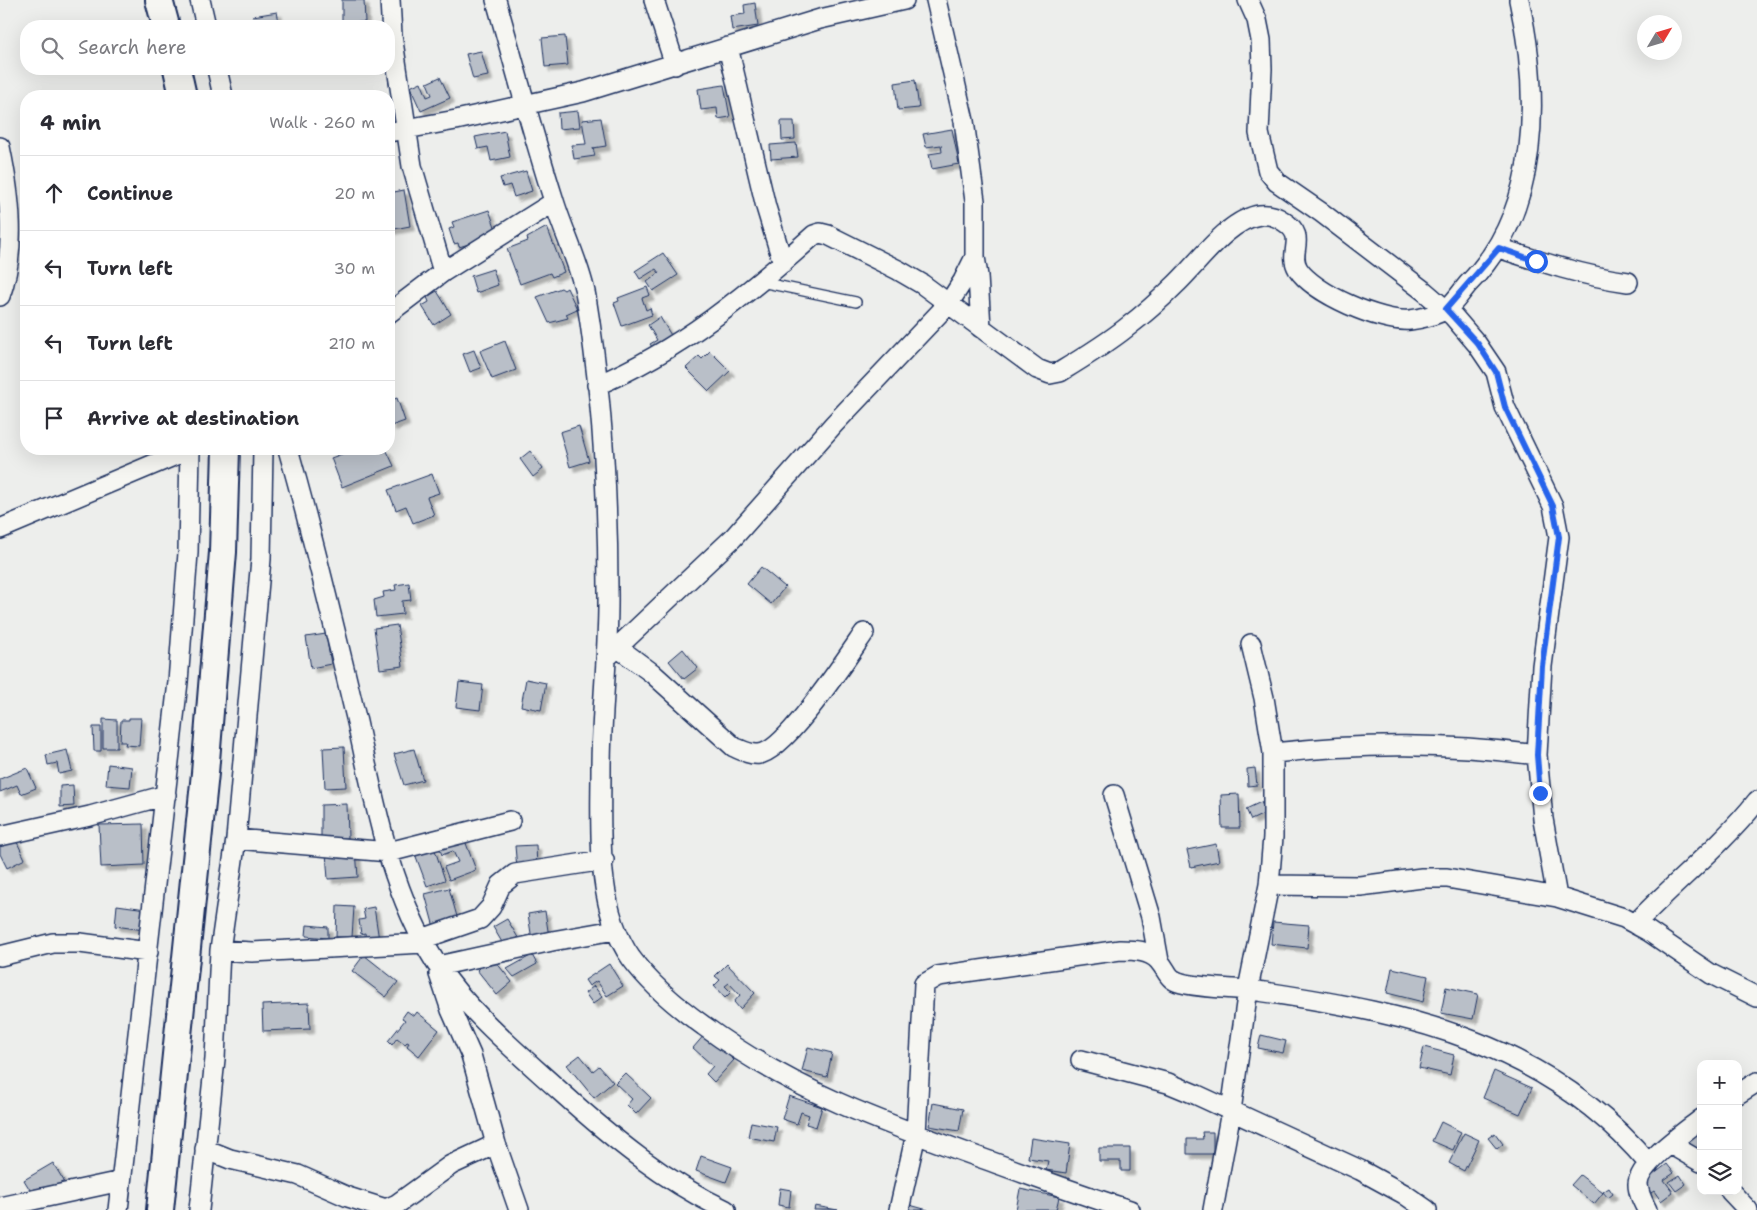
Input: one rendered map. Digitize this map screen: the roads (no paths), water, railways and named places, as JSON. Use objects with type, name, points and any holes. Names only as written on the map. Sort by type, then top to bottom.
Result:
[{"type":"main road","points":[[159,0],[164,20]]},
{"type":"main road","points":[[179,75],[182,90]]},
{"type":"main road","points":[[160,1210],[206,763],[223,552],[226,455]]},
{"type":"street","points":[[200,0],[205,20]]},
{"type":"street","points":[[390,0],[391,20]]},
{"type":"street","points":[[496,0],[524,105],[554,202],[586,293],[605,465],[608,593],[612,652],[601,736],[607,904],[615,930],[630,957],[649,980],[680,1009],[748,1057],[830,1100],[877,1121],[1130,1210]]},
{"type":"street","points":[[654,0],[675,65]]},
{"type":"street","points":[[397,130],[456,120],[583,92],[820,19],[904,0]]},
{"type":"street","points":[[936,0],[964,121],[975,201],[975,257],[981,328]]},
{"type":"street","points":[[1248,0],[1257,20],[1261,40],[1262,69],[1259,133],[1268,171],[1277,182],[1322,213],[1446,309],[1478,344],[1496,372],[1505,407],[1553,506],[1559,537],[1542,666],[1537,755],[1544,828],[1557,897]]},
{"type":"street","points":[[597,385],[670,348],[761,282],[814,235],[828,235],[898,270],[949,303],[1037,369],[1050,374],[1060,372],[1125,329],[1175,286],[1234,227],[1248,218],[1260,215],[1275,216],[1293,229],[1298,238],[1294,260],[1297,267],[1304,276],[1341,300],[1394,319],[1411,320],[1446,309],[1499,248],[1510,225],[1521,193],[1531,141],[1524,25],[1519,0]]},
{"type":"street","points":[[728,47],[766,206],[783,263]]},
{"type":"street","points":[[218,75],[222,90]]},
{"type":"street","points":[[394,75],[395,90]]},
{"type":"street","points":[[395,92],[397,130],[412,166],[443,272]]},
{"type":"street","points":[[0,147],[8,198],[18,239],[10,257],[0,296]]},
{"type":"street","points":[[395,309],[443,272],[554,202]]},
{"type":"street","points":[[1499,248],[1554,266],[1607,279],[1628,282]]},
{"type":"street","points":[[612,652],[733,538],[827,431],[949,303],[964,281],[975,257]]},
{"type":"street","points":[[0,529],[176,455]]},
{"type":"street","points":[[118,1210],[166,795],[188,553],[190,455]]},
{"type":"street","points":[[199,1210],[215,1059],[220,950],[236,839],[261,559],[262,455]]},
{"type":"street","points":[[290,455],[315,541],[377,814],[402,894],[423,941],[437,965],[473,1008],[527,1062],[590,1118],[655,1170],[726,1210]]},
{"type":"street","points":[[612,652],[652,673],[734,746],[747,753],[760,754],[773,748],[794,726],[822,692],[864,633]]},
{"type":"street","points":[[1213,1210],[1231,1111],[1248,989],[1269,885],[1272,836],[1273,753],[1264,698],[1251,644]]},
{"type":"street","points":[[1273,753],[1339,746],[1408,744],[1477,747],[1537,755]]},
{"type":"street","points":[[0,836],[90,816],[166,795]]},
{"type":"street","points":[[1114,795],[1151,917],[1159,961],[1165,972],[1174,982],[1202,987],[1248,989],[1392,1014],[1507,1053],[1590,1104],[1621,1133],[1649,1164]]},
{"type":"street","points":[[1635,924],[1677,881],[1733,829],[1757,801]]},
{"type":"street","points":[[236,839],[389,852],[510,820]]},
{"type":"street","points":[[220,950],[252,952],[286,951],[423,941],[480,919],[491,907],[501,885],[515,874],[573,863],[604,860]]},
{"type":"street","points":[[1269,885],[1360,886],[1412,879],[1447,878],[1557,897],[1611,913],[1635,924],[1711,974],[1757,997]]},
{"type":"street","points":[[437,965],[615,930]]},
{"type":"street","points":[[0,956],[53,943],[80,943],[148,952]]},
{"type":"street","points":[[899,1210],[916,1134],[922,990],[927,980],[938,976],[1120,950],[1146,953],[1159,961]]},
{"type":"street","points":[[437,965],[450,1010],[471,1055],[496,1144],[519,1210]]},
{"type":"street","points":[[1080,1060],[1168,1083],[1360,1170],[1404,1194],[1427,1210]]},
{"type":"street","points":[[1742,1091],[1757,1082]]},
{"type":"street","points":[[1647,1210],[1638,1186],[1640,1176],[1649,1164],[1670,1144],[1697,1122]]},
{"type":"street","points":[[205,1149],[230,1159],[298,1175],[348,1197],[386,1208],[398,1204],[451,1165],[496,1144]]},
{"type":"street","points":[[1670,1144],[1697,1160]]},
{"type":"street","points":[[0,1207],[121,1181]]},
{"type":"street","points":[[1734,1195],[1748,1210]]},
{"type":"lane","points":[[761,282],[822,297],[856,302]]}]
